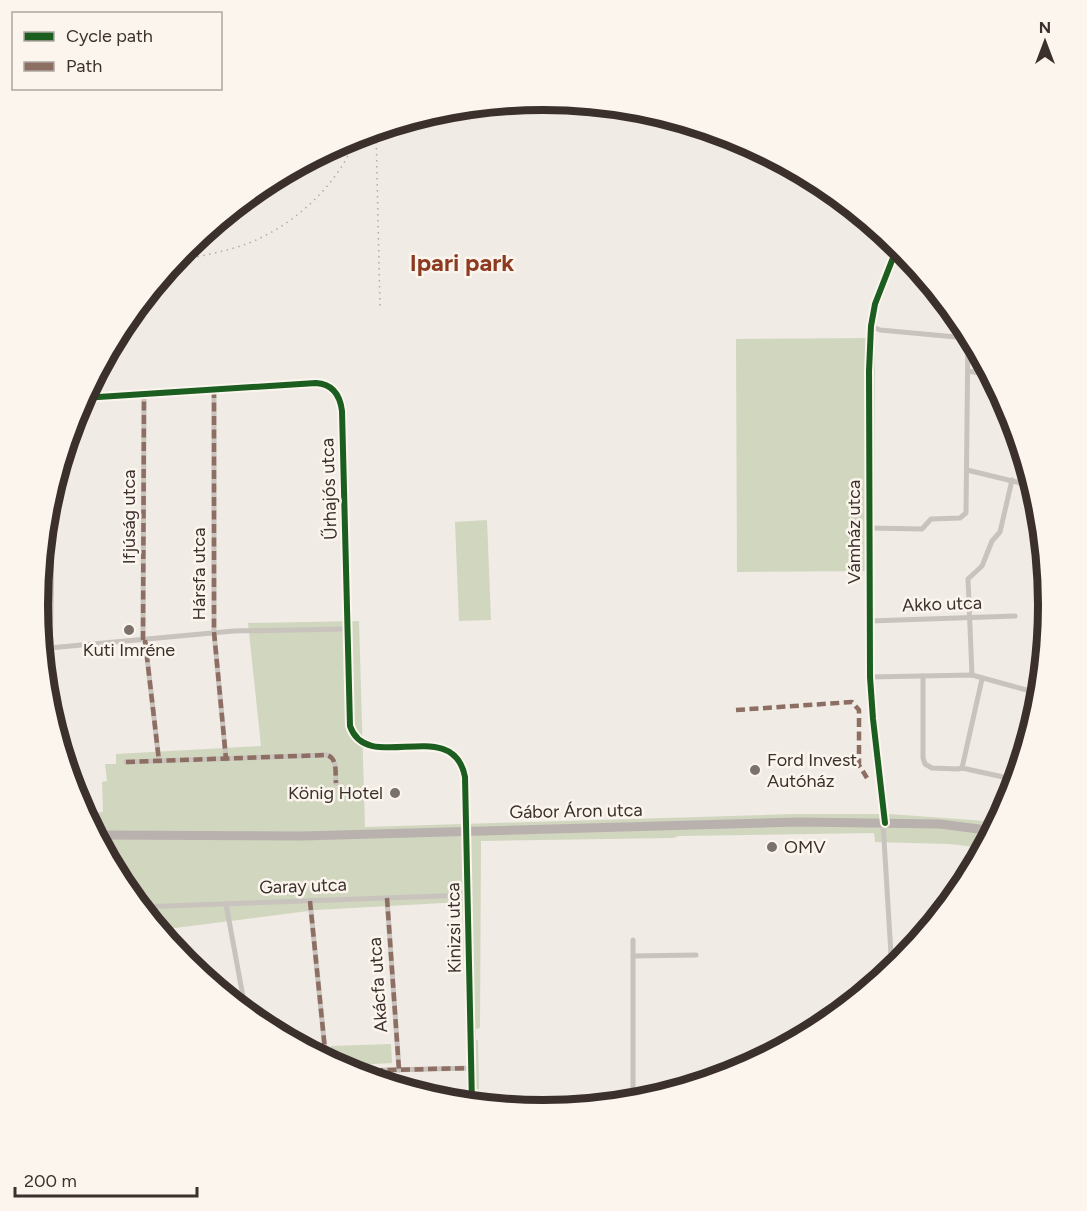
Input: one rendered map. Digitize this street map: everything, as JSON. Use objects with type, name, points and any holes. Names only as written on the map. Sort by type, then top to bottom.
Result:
[{"type":"main road","points":[[50,648],[51,556]]},
{"type":"main road","name":"Gábor Áron utca","points":[[105,835],[302,836],[800,822],[940,824],[985,830]]},
{"type":"main road","name":"Gábor Áron utca","points":[[107,840],[158,837]]},
{"type":"street","name":"Vámház utca","points":[[891,958],[884,823],[870,677],[869,371],[871,326],[879,290],[894,255]]},
{"type":"street","points":[[871,326],[880,330],[957,334]]},
{"type":"street","points":[[869,528],[921,529],[932,519],[962,518],[967,510],[967,349]]},
{"type":"street","points":[[968,371],[981,373]]},
{"type":"street","name":"Űrhajós utca","points":[[94,397],[316,383],[329,386],[339,396],[342,411],[348,713],[352,731],[357,739],[370,745],[436,747],[454,754]]},
{"type":"street","name":"Hársfa utca","points":[[214,389],[214,632],[226,759]]},
{"type":"street","name":"Ifjúság utca","points":[[144,394],[144,640],[159,761]]},
{"type":"street","points":[[967,470],[1023,483]]},
{"type":"street","points":[[972,675],[969,578],[982,566],[992,541],[1000,531],[1012,480]]},
{"type":"street","name":"Akko utca","points":[[870,621],[1015,616]]},
{"type":"street","points":[[50,648],[214,632],[347,629]]},
{"type":"street","points":[[870,677],[972,675],[1031,691]]},
{"type":"street","points":[[922,676],[924,762],[928,767],[962,768],[1008,778]]},
{"type":"street","points":[[962,768],[982,679]]},
{"type":"street","name":"Kinizsi utca","points":[[454,754],[461,763],[465,777],[468,830],[472,1096]]},
{"type":"street","points":[[126,762],[329,756],[335,765],[336,783]]},
{"type":"street","name":"Garay utca","points":[[149,906],[468,895]]},
{"type":"street","name":"Akácfa utca","points":[[387,898],[399,1070]]},
{"type":"street","points":[[310,901],[326,1051]]},
{"type":"street","points":[[226,904],[244,1000]]},
{"type":"street","points":[[633,940],[633,1092]]},
{"type":"street","points":[[891,953],[897,953]]},
{"type":"street","points":[[633,956],[696,955]]},
{"type":"street","points":[[373,1070],[473,1068]]},
{"type":"green space","points":[[875,338],[874,571],[737,572],[736,339]]},
{"type":"green space","points":[[487,520],[491,620],[459,621],[455,522]]},
{"type":"green space","points":[[359,621],[365,827],[795,814],[889,814],[990,821],[976,847],[875,842],[874,833],[481,841],[480,1028],[476,1029],[479,1089],[468,1089],[462,902],[316,910],[168,929],[132,881],[99,825],[94,813],[103,812],[102,782],[107,781],[105,764],[116,764],[116,754],[261,746],[248,623]]},
{"type":"green space","points":[[391,1044],[392,1063],[359,1065],[331,1053],[331,1046]]},
{"type":"railway","points":[[376,139],[380,307]]},
{"type":"railway","points":[[190,258],[249,243],[283,225],[314,200],[327,186],[351,149]]},
{"type":"marked path","points":[[214,389],[214,632],[226,759]]},
{"type":"marked path","points":[[143,640],[144,394]]},
{"type":"marked path","points":[[145,640],[159,761]]},
{"type":"marked path","points":[[736,710],[852,702],[859,710],[859,765],[867,778]]},
{"type":"marked path","points":[[126,762],[327,755],[334,763],[336,783]]},
{"type":"marked path","points":[[387,898],[399,1070]]},
{"type":"marked path","points":[[310,901],[325,1050]]},
{"type":"marked path","points":[[372,1070],[473,1068]]},
{"type":"cycle path","points":[[885,823],[870,677],[869,371],[871,326],[875,304],[894,255]]},
{"type":"cycle path","points":[[94,397],[316,383],[335,391],[342,411],[350,726],[359,740],[373,746],[428,746],[444,749],[457,759],[465,777],[472,1096]]},
{"type":"place","name":"Kuti Imréne","points":[[129,630]]},
{"type":"place","name":"Ford Invest Autóház","points":[[755,770]]},
{"type":"place","name":"König Hotel","points":[[395,793]]},
{"type":"place","name":"OMV","points":[[772,847]]},
{"type":"district","name":"Ipari park","points":[[462,262]]}]
